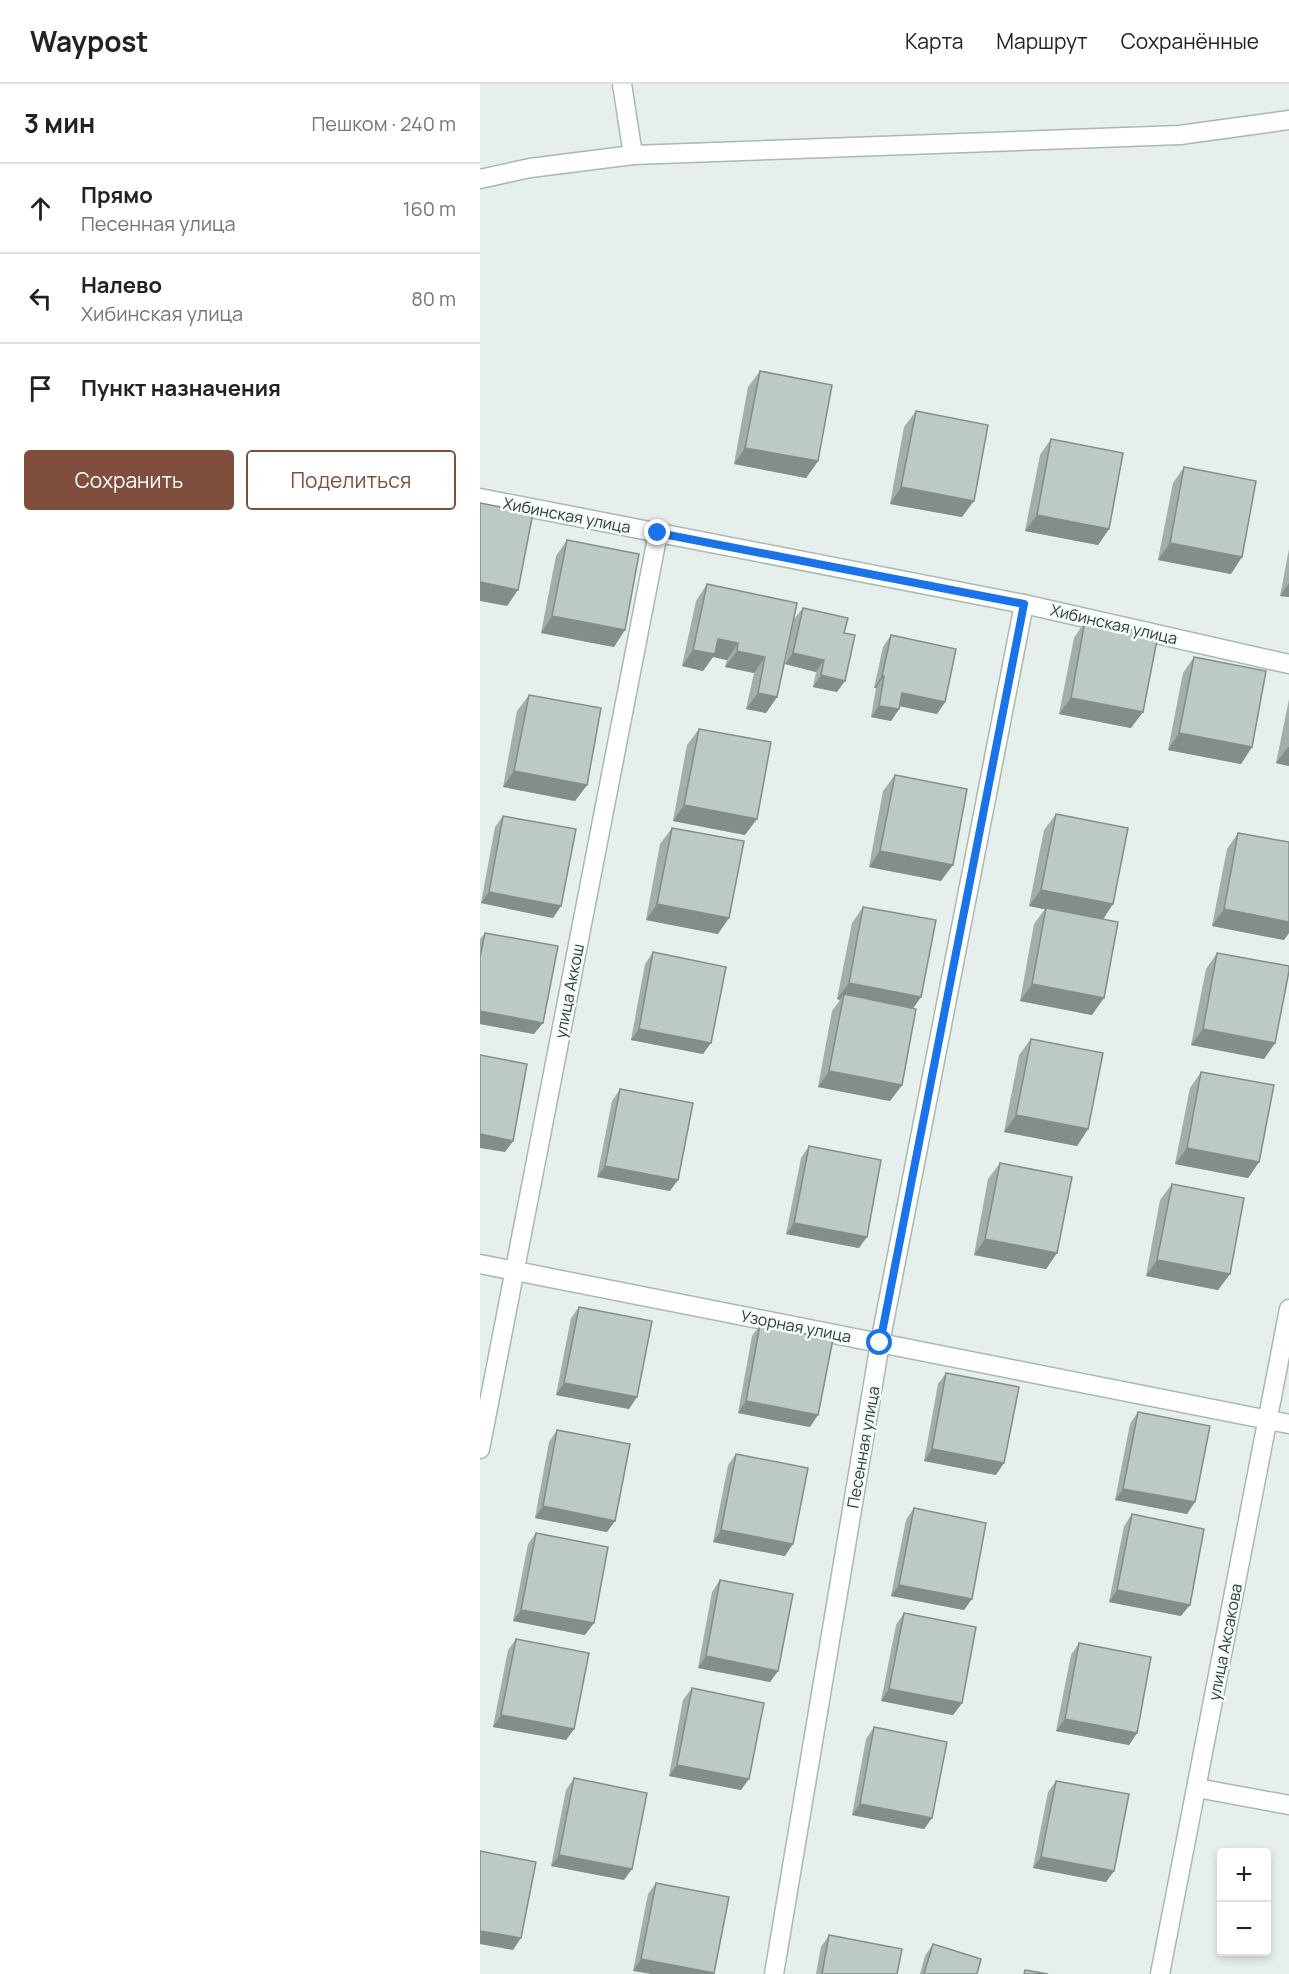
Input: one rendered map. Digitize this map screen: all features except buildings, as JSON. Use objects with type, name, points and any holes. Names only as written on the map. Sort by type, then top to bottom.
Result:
[{"type":"street","points":[[622,84],[633,155]]},
{"type":"street","points":[[480,179],[530,168],[633,155],[1180,135],[1289,120]]},
{"type":"street","name":"Хибинская улица","points":[[480,498],[1024,604],[1289,664]]},
{"type":"street","name":"улица Аккош","points":[[480,1449],[658,533]]},
{"type":"street","name":"Песенная улица","points":[[774,1974],[880,1343],[1024,604]]},
{"type":"street","name":"Узорная улица","points":[[480,1264],[1289,1424]]},
{"type":"street","name":"улица Аксакова","points":[[1160,1974],[1289,1309]]},
{"type":"street","points":[[1197,1788],[1289,1805]]},
{"type":"route","points":[[658,533],[1024,604],[880,1343]]}]
